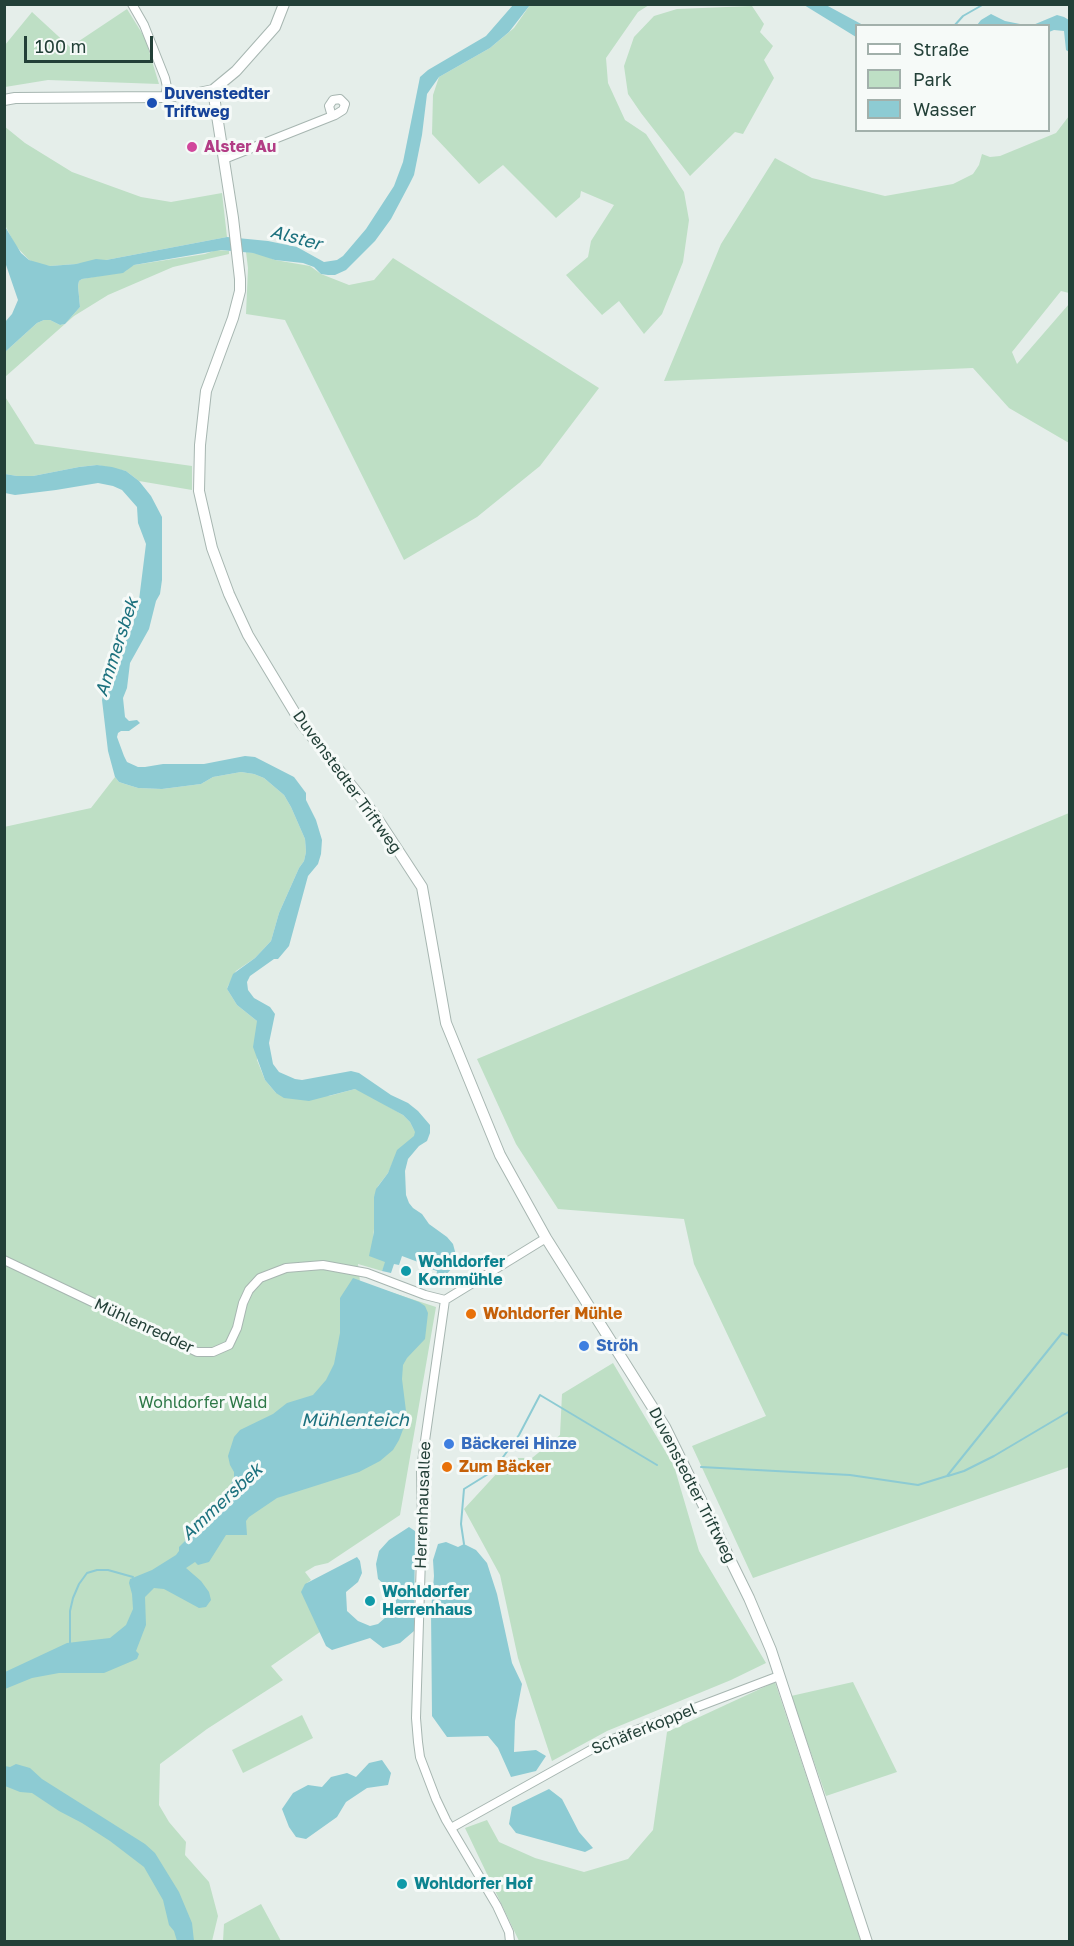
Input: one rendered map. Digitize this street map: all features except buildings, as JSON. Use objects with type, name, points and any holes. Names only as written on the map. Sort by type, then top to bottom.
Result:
[{"type":"street","points":[[132,4],[144,25],[165,78],[167,87],[165,97]]},
{"type":"street","points":[[4,100],[165,97],[213,90],[236,71],[275,27],[284,4]]},
{"type":"street","name":"Duvenstedter Triftweg","points":[[213,90],[240,268],[240,291],[206,391],[200,445],[199,491],[212,548],[229,594],[248,635],[301,723],[375,815],[422,887],[446,1023],[500,1155],[546,1238],[665,1427],[749,1598],[771,1650],[867,1941]]},
{"type":"street","points":[[224,159],[335,115]]},
{"type":"street","points":[[445,1300],[546,1238]]},
{"type":"street","name":"Mühlenredder","points":[[4,1260],[197,1352],[213,1352],[229,1345],[249,1290],[260,1278],[286,1268],[323,1265],[367,1273],[425,1295],[445,1300]]},
{"type":"street","name":"Herrenhausallee","points":[[445,1300],[421,1469],[422,1526],[416,1718],[420,1756],[436,1799],[497,1906],[510,1941]]},
{"type":"street","name":"Schäferkoppel","points":[[451,1828],[605,1742],[779,1676]]},
{"type":"green space","points":[[530,5],[649,5],[638,12],[606,58],[608,83],[625,120],[646,134],[684,192],[689,220],[683,262],[662,314],[644,334],[619,301],[602,315],[566,275],[588,257],[591,241],[614,205],[581,191],[580,197],[556,218],[503,165],[479,184],[432,134],[433,95],[439,77],[490,48],[514,28]]},
{"type":"green space","points":[[752,6],[764,24],[760,32],[773,46],[764,60],[774,78],[743,134],[735,132],[690,176],[628,94],[624,66],[634,37],[654,16],[677,9]]},
{"type":"green space","points":[[127,9],[145,38],[159,84],[48,80],[5,87],[5,45],[32,12],[70,47]]},
{"type":"green space","points":[[1069,116],[1069,293],[1061,291],[1012,352],[1017,364],[1069,304],[1069,443],[1009,408],[973,368],[664,381],[721,244],[775,158],[812,178],[885,196],[953,184],[973,174],[982,154],[990,157],[1000,156],[1056,133]]},
{"type":"green space","points":[[4,126],[25,143],[72,172],[141,197],[171,202],[222,193],[227,237],[76,264],[50,266],[29,260],[15,245],[5,225]]},
{"type":"green space","points":[[216,250],[229,251],[229,254],[173,267],[108,295],[65,324],[80,307],[78,286],[82,279],[126,271],[128,267],[134,265],[205,254]]},
{"type":"green space","points":[[246,252],[310,266],[321,274],[349,285],[374,280],[393,258],[599,388],[540,466],[477,517],[404,560],[285,320],[246,314],[248,268]]},
{"type":"green space","points":[[50,320],[60,325],[65,324],[5,377],[5,352],[37,323]]},
{"type":"green space","points":[[4,395],[35,444],[192,466],[192,490],[139,481],[126,471],[97,465],[33,476],[5,474]]},
{"type":"green space","name":"Wohldorfer Wald","points":[[241,772],[264,778],[284,795],[305,839],[304,861],[279,913],[271,941],[255,958],[236,971],[227,989],[237,1005],[257,1021],[257,1060],[265,1080],[276,1093],[329,1096],[355,1089],[360,1090],[403,1115],[414,1130],[420,1134],[393,1162],[378,1186],[374,1198],[373,1242],[386,1262],[382,1271],[358,1264],[360,1282],[436,1307],[400,1515],[328,1563],[315,1566],[305,1572],[311,1580],[307,1583],[320,1632],[271,1666],[283,1680],[207,1729],[160,1764],[159,1805],[169,1822],[186,1842],[185,1855],[209,1882],[218,1916],[212,1941],[5,1941],[4,827],[91,808],[115,777],[119,782],[138,788],[162,789],[201,784],[213,777]]},
{"type":"green space","points":[[1069,813],[1069,1467],[753,1578],[692,1446],[766,1416],[694,1264],[684,1219],[558,1209],[516,1144],[477,1059]]},
{"type":"green space","points":[[613,1363],[674,1466],[699,1551],[766,1663],[731,1680],[607,1731],[552,1761],[518,1658],[500,1575],[464,1509],[511,1458],[532,1458],[560,1435],[562,1394]]},
{"type":"green space","points":[[775,1682],[861,1941],[519,1941],[465,1828],[487,1820],[499,1842],[535,1858],[584,1872],[628,1859],[653,1830],[667,1732]]},
{"type":"green space","points":[[853,1682],[897,1772],[826,1796],[791,1696]]},
{"type":"green space","points":[[302,1715],[313,1738],[243,1773],[232,1750]]},
{"type":"green space","points":[[261,1904],[281,1941],[223,1941],[224,1924]]},
{"type":"water","points":[[513,5],[530,5],[509,32],[490,48],[439,77],[427,94],[414,175],[391,219],[375,241],[346,270],[335,275],[321,274],[314,267],[303,263],[275,260],[253,253],[221,250],[134,265],[123,273],[79,281],[80,307],[65,324],[60,325],[50,320],[37,323],[5,352],[5,322],[12,314],[18,300],[5,262],[4,225],[21,253],[29,260],[50,266],[76,264],[96,259],[106,260],[227,237],[268,241],[297,247],[324,262],[337,260],[343,256],[366,229],[394,186],[403,162],[420,77],[486,36]]},
{"type":"water","points":[[804,5],[826,5],[861,24],[855,24],[855,36]]},
{"type":"water","points":[[991,14],[1005,21],[1020,24],[978,24]]},
{"type":"water","points":[[1057,15],[1069,20],[1069,52],[1066,50],[1064,31],[1050,32],[1050,24],[1035,24]]},
{"type":"water","points":[[97,465],[126,471],[139,481],[151,496],[162,517],[160,594],[149,629],[130,663],[127,688],[123,698],[125,717],[129,721],[137,720],[140,723],[129,731],[118,733],[117,737],[124,756],[127,762],[138,767],[163,764],[204,764],[245,756],[255,757],[294,777],[306,793],[306,800],[316,820],[322,840],[321,854],[318,864],[308,876],[289,946],[278,959],[274,959],[250,976],[247,982],[248,990],[254,998],[270,1007],[275,1014],[269,1043],[273,1064],[279,1072],[302,1080],[351,1071],[359,1073],[391,1095],[408,1103],[430,1125],[427,1141],[419,1146],[408,1159],[405,1171],[406,1195],[413,1208],[453,1244],[457,1259],[455,1265],[442,1279],[436,1277],[437,1271],[402,1256],[399,1265],[394,1264],[391,1273],[382,1271],[385,1262],[369,1256],[374,1232],[376,1189],[388,1173],[397,1150],[414,1136],[415,1132],[410,1122],[403,1115],[355,1089],[309,1101],[284,1098],[276,1093],[265,1080],[253,1047],[257,1021],[237,1005],[227,989],[233,974],[255,958],[271,941],[279,913],[304,861],[305,839],[284,795],[264,778],[241,772],[213,777],[201,784],[162,789],[138,788],[119,782],[115,777],[108,751],[102,700],[113,664],[138,608],[146,544],[138,523],[137,507],[122,490],[98,483],[15,495],[5,493],[5,474],[33,476]]},
{"type":"water","name":"Mühlenteich","points":[[353,1278],[419,1302],[425,1306],[428,1313],[425,1339],[403,1365],[402,1379],[407,1419],[393,1450],[380,1461],[359,1472],[277,1498],[249,1517],[246,1521],[247,1535],[226,1535],[209,1562],[198,1565],[195,1562],[186,1568],[201,1581],[209,1592],[211,1600],[206,1607],[199,1608],[164,1589],[154,1588],[145,1597],[146,1625],[136,1651],[139,1654],[137,1659],[104,1673],[59,1673],[32,1678],[5,1689],[5,1672],[67,1643],[110,1638],[126,1625],[133,1609],[130,1579],[152,1570],[176,1555],[187,1533],[203,1516],[213,1515],[222,1497],[226,1494],[234,1478],[228,1456],[234,1437],[240,1430],[273,1414],[287,1403],[313,1395],[326,1380],[334,1364],[340,1333],[340,1298]]},
{"type":"water","points":[[409,1527],[415,1531],[414,1631],[400,1643],[383,1648],[370,1638],[332,1650],[326,1646],[301,1592],[305,1584],[357,1557],[362,1573],[358,1582],[346,1592],[347,1611],[358,1621],[370,1626],[378,1624],[394,1610],[396,1602],[396,1591],[378,1579],[376,1564],[379,1551],[389,1540]]},
{"type":"water","points":[[446,1542],[458,1547],[464,1544],[476,1550],[487,1563],[497,1594],[512,1663],[522,1684],[515,1721],[514,1752],[536,1750],[546,1756],[536,1771],[511,1777],[498,1748],[488,1736],[447,1737],[432,1716],[433,1560],[438,1544]]},
{"type":"water","points":[[382,1760],[391,1773],[388,1785],[367,1788],[346,1802],[337,1817],[306,1839],[296,1837],[282,1809],[293,1793],[308,1785],[322,1787],[331,1777],[347,1773],[356,1777],[369,1763]]},
{"type":"water","points":[[16,1764],[30,1768],[42,1779],[145,1844],[155,1853],[179,1892],[192,1923],[194,1941],[177,1941],[169,1925],[163,1900],[144,1867],[110,1841],[32,1793],[20,1792],[5,1786],[5,1766],[10,1767]]},
{"type":"water","points":[[549,1789],[562,1799],[579,1832],[593,1848],[585,1852],[516,1833],[509,1824],[512,1807]]},
{"type":"waterway","points":[[956,24],[963,16],[984,4]]},
{"type":"waterway","points":[[701,1467],[850,1475],[918,1485],[947,1476],[1062,1333],[1070,1336]]},
{"type":"waterway","points":[[464,1544],[461,1524],[464,1489],[493,1471],[519,1435],[540,1395],[657,1465]]},
{"type":"waterway","points":[[948,1476],[994,1456],[1070,1411]]},
{"type":"waterway","name":"Ammersbek","points":[[70,1644],[70,1611],[73,1598],[87,1573],[108,1570],[133,1577]]},
{"type":"place","name":"Duvenstedter Triftweg","points":[[152,103]]},
{"type":"place","name":"Alster Au","points":[[192,147]]},
{"type":"place","name":"Wohldorfer Kornmühle","points":[[406,1271]]},
{"type":"place","name":"Wohldorfer Mühle","points":[[471,1314]]},
{"type":"place","name":"Ströh","points":[[584,1346]]},
{"type":"place","name":"Bäckerei Hinze","points":[[449,1444]]},
{"type":"place","name":"Zum Bäcker","points":[[447,1467]]},
{"type":"place","name":"Wohldorfer Herrenhaus","points":[[370,1601]]},
{"type":"place","name":"Wohldorfer Hof","points":[[402,1884]]},
{"type":"water label","name":"Alster","points":[[296,238]]}]
